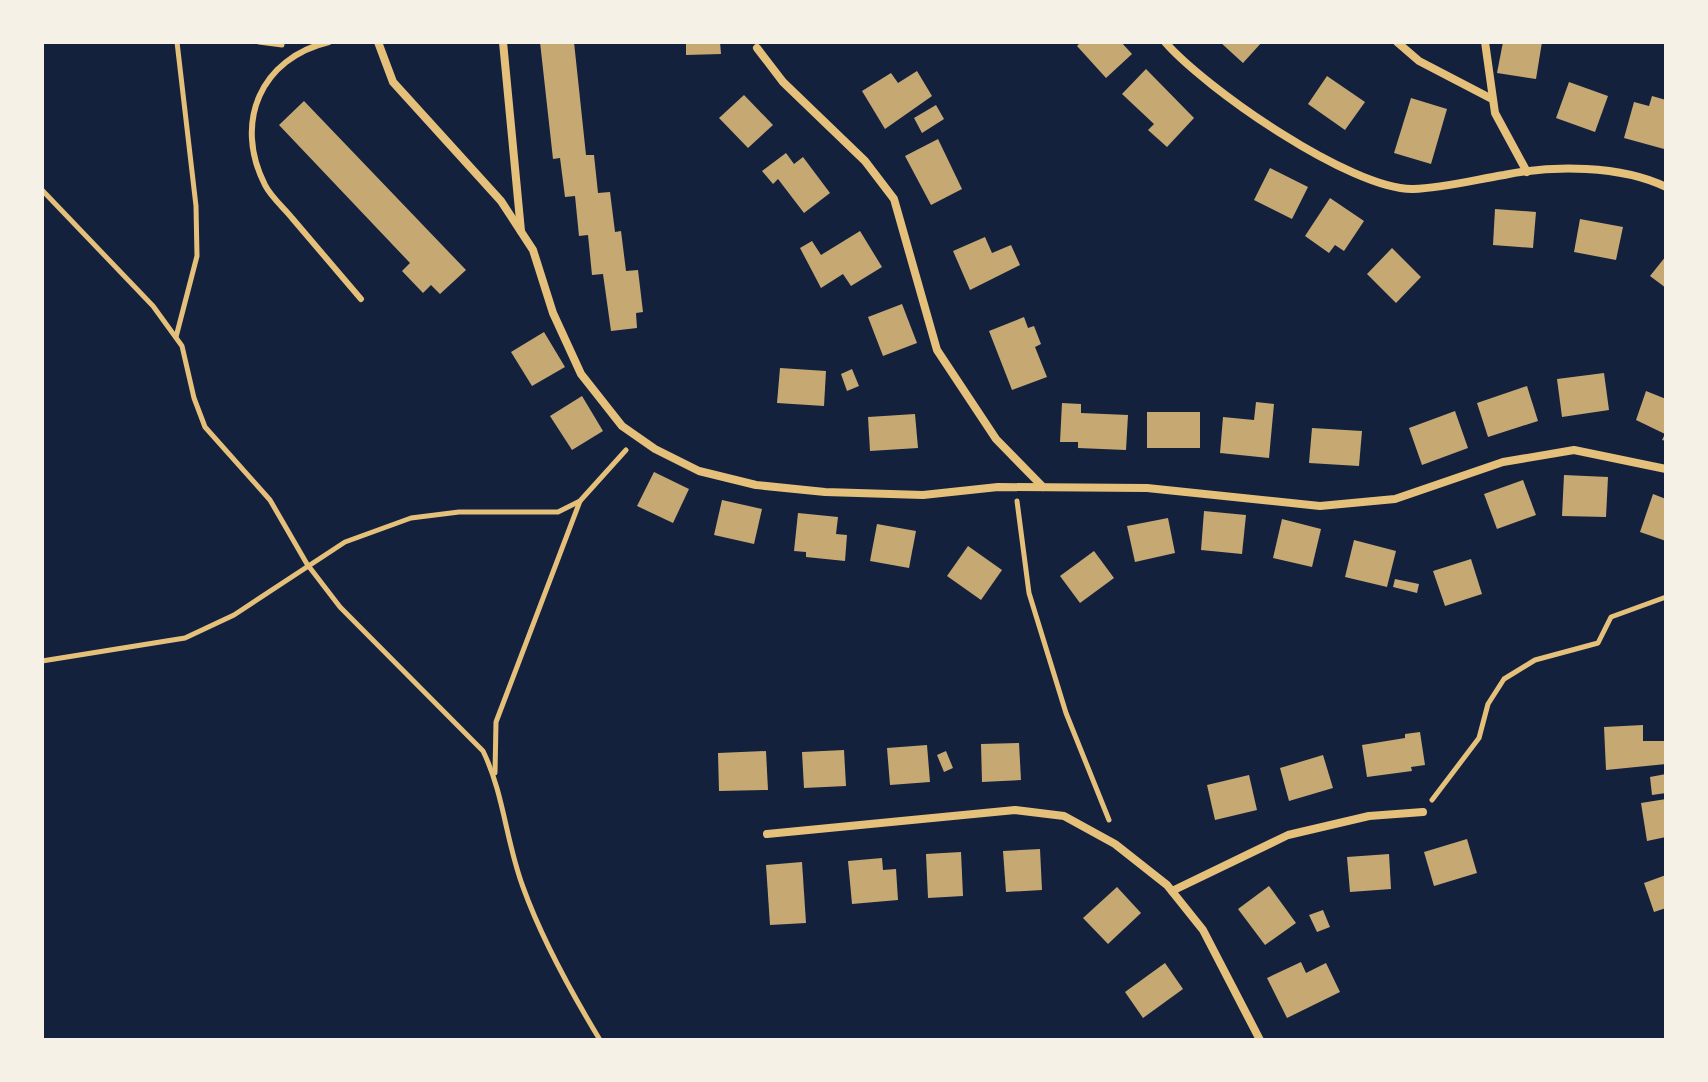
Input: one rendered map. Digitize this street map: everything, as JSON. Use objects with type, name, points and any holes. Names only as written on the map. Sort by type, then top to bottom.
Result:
[{"type":"street","points":[[503,42],[521,231]]},
{"type":"street","points":[[1165,42],[1187,67],[1226,96],[1360,177],[1411,189],[1527,172],[1602,172],[1654,181],[1666,187]]},
{"type":"street","points":[[1397,42],[1419,61],[1492,99]]},
{"type":"street","points":[[1485,42],[1492,99],[1507,141],[1527,172]]},
{"type":"street","points":[[378,45],[393,82],[501,201],[533,250],[553,313],[581,374],[622,426],[699,471],[756,485],[825,492],[923,495],[1016,487],[1147,488],[1320,506],[1395,499],[1503,462],[1574,450],[1666,469]]},
{"type":"street","points":[[757,48],[783,82],[865,161],[894,199],[937,350],[996,439],[1043,487]]},
{"type":"street","points":[[767,834],[1015,810],[1064,816],[1115,844],[1172,891],[1203,930],[1260,1040]]},
{"type":"street","points":[[1172,891],[1288,835],[1369,816],[1423,812]]},
{"type":"lane","points":[[329,42],[303,48],[275,68],[258,96],[250,135],[265,186],[361,299]]},
{"type":"path","points":[[176,338],[197,256],[196,206],[177,42]]},
{"type":"path","points":[[42,190],[153,306],[182,346],[205,427],[270,500],[307,564],[360,629],[483,751],[495,774],[523,887],[574,997],[600,1040]]},
{"type":"path","points":[[495,774],[496,722],[580,501],[637,437]]},
{"type":"path","points":[[1016,487],[1029,593],[1066,713],[1107,811],[1115,844]]},
{"type":"path","points":[[42,661],[185,638],[234,615],[307,564],[345,542],[411,518],[459,512],[558,512],[580,501]]},
{"type":"path","points":[[1423,812],[1479,738],[1488,704],[1504,679],[1535,660],[1598,643],[1611,617],[1666,597]]},
{"type":"building","points":[[540,42],[574,42],[586,155],[594,155],[598,193],[610,192],[615,232],[621,231],[626,271],[638,270],[643,312],[636,313],[637,328],[611,331],[603,274],[592,275],[588,235],[579,236],[575,196],[565,197],[560,158],[553,159]]},
{"type":"building","points":[[686,42],[720,42],[721,54],[686,55]]},
{"type":"building","points":[[1081,42],[1121,42],[1132,54],[1106,78],[1077,46]]},
{"type":"building","points":[[1220,42],[1262,42],[1243,63]]},
{"type":"building","points":[[1503,42],[1542,42],[1536,79],[1497,73]]},
{"type":"building","points":[[1146,69],[1194,118],[1167,147],[1148,130],[1154,124],[1122,94]]},
{"type":"building","points":[[917,71],[932,96],[885,129],[862,91],[891,73],[898,83]]},
{"type":"building","points":[[1327,76],[1365,102],[1345,130],[1308,104]]},
{"type":"building","points":[[1569,82],[1608,96],[1595,132],[1556,118]]},
{"type":"building","points":[[744,95],[773,125],[748,148],[719,118]]},
{"type":"building","points":[[1652,96],[1666,100],[1664,149],[1624,138],[1634,102],[1649,106]]},
{"type":"building","points":[[1411,98],[1447,109],[1431,164],[1394,153]]},
{"type":"building","points":[[304,101],[466,270],[440,294],[431,285],[423,293],[402,271],[410,263],[279,125]]},
{"type":"building","points":[[936,105],[944,119],[922,133],[914,118]]},
{"type":"building","points":[[938,139],[962,189],[931,205],[905,156]]},
{"type":"building","points":[[786,153],[794,164],[803,157],[830,193],[804,213],[778,179],[773,184],[762,171]]},
{"type":"building","points":[[1270,168],[1308,187],[1292,219],[1254,200]]},
{"type":"building","points":[[1330,198],[1364,221],[1344,251],[1335,245],[1329,253],[1305,236]]},
{"type":"building","points":[[1495,209],[1536,212],[1533,248],[1493,245]]},
{"type":"building","points":[[1580,219],[1623,227],[1616,260],[1574,252]]},
{"type":"building","points":[[860,231],[882,267],[851,286],[843,274],[821,288],[800,248],[812,241],[821,255]]},
{"type":"building","points":[[985,237],[992,253],[1011,245],[1020,265],[970,290],[953,251]]},
{"type":"building","points":[[1392,248],[1421,277],[1396,303],[1367,274]]},
{"type":"building","points":[[1666,256],[1666,288],[1650,276]]},
{"type":"building","points":[[902,304],[917,343],[883,356],[868,317]]},
{"type":"building","points":[[1024,317],[1028,328],[1034,326],[1041,344],[1035,347],[1047,377],[1012,390],[989,331]]},
{"type":"building","points":[[544,332],[565,367],[532,386],[511,352]]},
{"type":"building","points":[[780,368],[826,371],[824,406],[777,403]]},
{"type":"building","points":[[852,369],[859,386],[847,391],[841,374]]},
{"type":"building","points":[[1604,373],[1609,410],[1562,417],[1557,379]]},
{"type":"building","points":[[1527,386],[1538,421],[1488,437],[1477,403]]},
{"type":"building","points":[[1646,391],[1666,399],[1666,441],[1662,440],[1665,434],[1636,420]]},
{"type":"building","points":[[582,396],[603,431],[572,450],[550,416]]},
{"type":"building","points":[[1256,402],[1274,404],[1269,458],[1220,453],[1223,417],[1254,420]]},
{"type":"building","points":[[1062,403],[1081,404],[1081,413],[1128,415],[1126,450],[1078,448],[1078,442],[1060,442]]},
{"type":"building","points":[[1455,411],[1468,448],[1422,465],[1409,428]]},
{"type":"building","points":[[1147,412],[1200,412],[1200,448],[1147,448]]},
{"type":"building","points":[[915,414],[918,448],[870,451],[868,417]]},
{"type":"building","points":[[1312,428],[1362,431],[1359,466],[1309,463]]},
{"type":"building","points":[[654,472],[689,489],[673,523],[637,506]]},
{"type":"building","points":[[1564,475],[1608,477],[1606,517],[1562,516]]},
{"type":"building","points":[[1523,480],[1536,515],[1497,529],[1484,494]]},
{"type":"building","points":[[1653,494],[1666,499],[1666,541],[1640,532]]},
{"type":"building","points":[[722,500],[762,509],[754,544],[714,535]]},
{"type":"building","points":[[1204,511],[1246,515],[1242,554],[1201,550]]},
{"type":"building","points":[[798,513],[838,517],[836,534],[847,535],[845,561],[806,557],[806,552],[794,551]]},
{"type":"building","points":[[1168,518],[1175,553],[1135,562],[1127,526]]},
{"type":"building","points":[[1282,519],[1321,529],[1312,567],[1273,558]]},
{"type":"building","points":[[877,524],[916,531],[909,568],[870,561]]},
{"type":"building","points":[[1354,540],[1396,551],[1387,587],[1345,577]]},
{"type":"building","points":[[968,546],[1002,570],[981,600],[947,576]]},
{"type":"building","points":[[1094,551],[1114,578],[1080,603],[1060,576]]},
{"type":"building","points":[[1471,559],[1482,594],[1445,606],[1433,571]]},
{"type":"building","points":[[1395,579],[1419,584],[1417,593],[1393,587]]},
{"type":"building","points":[[1643,725],[1643,741],[1666,741],[1666,764],[1606,770],[1604,727]]},
{"type":"building","points":[[1420,732],[1425,765],[1411,767],[1412,771],[1367,777],[1362,745],[1405,738],[1405,734]]},
{"type":"building","points":[[1019,743],[1021,780],[982,782],[981,744]]},
{"type":"building","points":[[927,745],[930,782],[890,785],[887,748]]},
{"type":"building","points":[[844,750],[846,786],[804,788],[802,752]]},
{"type":"building","points":[[766,751],[768,790],[719,791],[718,753]]},
{"type":"building","points":[[946,751],[953,768],[944,772],[937,755]]},
{"type":"building","points":[[1323,755],[1333,788],[1289,801],[1280,768]]},
{"type":"building","points":[[1666,774],[1666,793],[1652,795],[1650,777]]},
{"type":"building","points":[[1249,775],[1257,810],[1215,820],[1207,785]]},
{"type":"building","points":[[1666,799],[1666,837],[1647,841],[1641,803]]},
{"type":"building","points":[[1467,839],[1477,873],[1434,886],[1424,852]]},
{"type":"building","points":[[1040,849],[1042,890],[1006,892],[1003,851]]},
{"type":"building","points":[[961,852],[963,896],[928,898],[926,854]]},
{"type":"building","points":[[1389,854],[1391,889],[1350,892],[1347,857]]},
{"type":"building","points":[[882,858],[883,870],[896,869],[898,900],[852,904],[848,861]]},
{"type":"building","points":[[802,862],[806,923],[770,925],[766,865]]},
{"type":"building","points":[[1666,875],[1666,908],[1654,912],[1644,883]]},
{"type":"building","points":[[1269,886],[1296,923],[1265,945],[1238,909]]},
{"type":"building","points":[[1117,887],[1141,913],[1108,944],[1083,918]]},
{"type":"building","points":[[1323,910],[1330,927],[1317,932],[1309,915]]},
{"type":"building","points":[[1301,962],[1306,973],[1326,963],[1340,992],[1287,1018],[1267,978]]},
{"type":"building","points":[[1165,963],[1183,989],[1143,1018],[1125,992]]}]
